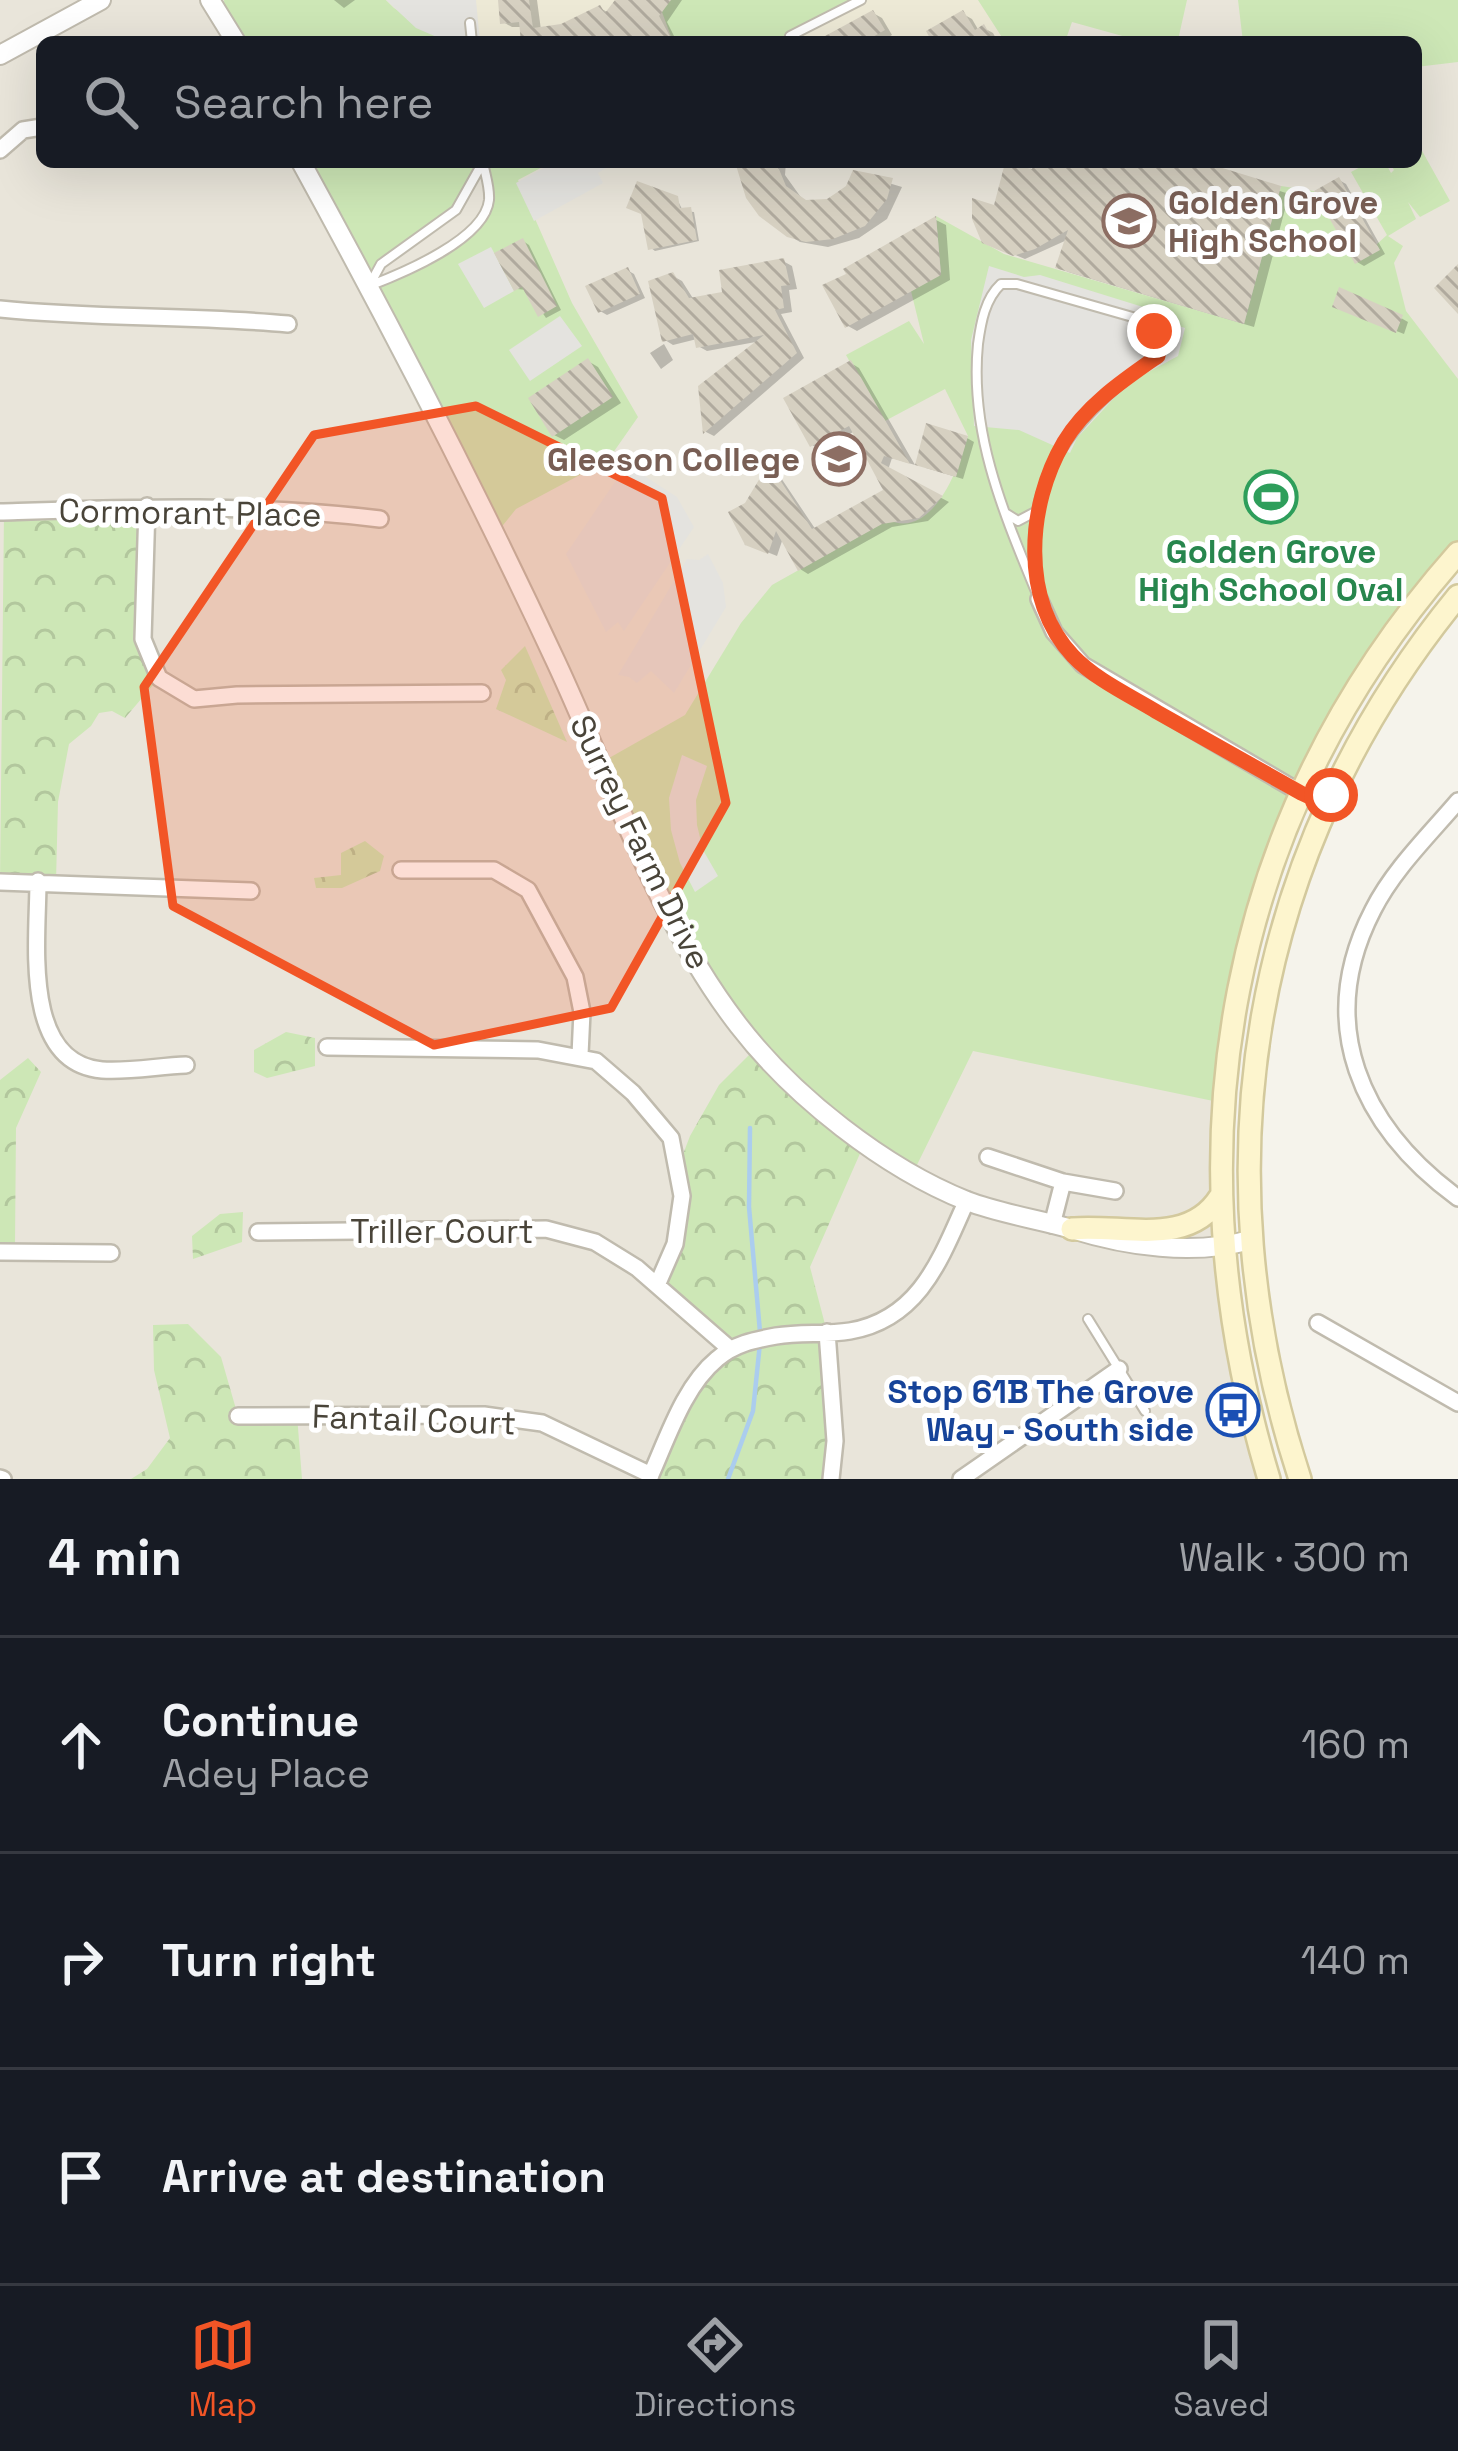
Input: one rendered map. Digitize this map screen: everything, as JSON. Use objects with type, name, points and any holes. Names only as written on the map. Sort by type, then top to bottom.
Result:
[{"type":"main road","points":[[1269,1479],[1236,1353],[1222,1240],[1225,1077],[1239,991],[1264,888],[1316,758],[1378,655],[1458,554]]},
{"type":"main road","points":[[1300,1479],[1265,1359],[1250,1240],[1248,1140],[1262,1017],[1293,894],[1327,805],[1382,701],[1458,596]]},
{"type":"main road","points":[[1301,793],[1327,805]]},
{"type":"main road","points":[[1062,1227],[1166,1230],[1202,1220],[1220,1197]]},
{"type":"main road","points":[[1222,1240],[1250,1240]]},
{"type":"street","points":[[36,36],[101,0]]},
{"type":"street","points":[[210,0],[224,9]]},
{"type":"street","points":[[0,56],[36,36]]},
{"type":"street","points":[[0,150],[23,130],[36,128]]},
{"type":"street","name":"Surrey Farm Drive","points":[[304,168],[370,286],[495,535],[662,900],[692,958],[738,1025],[788,1082],[856,1136],[967,1201],[1124,1243],[1222,1240]]},
{"type":"street","points":[[0,309],[288,324]]},
{"type":"street","points":[[147,506],[143,639],[159,678],[194,699],[482,693]]},
{"type":"street","name":"Cormorant Place","points":[[0,512],[147,506],[326,512],[380,519]]},
{"type":"street","points":[[1039,598],[1054,632],[1083,665],[1301,793]]},
{"type":"street","points":[[1458,801],[1374,908],[1348,983],[1347,1019],[1354,1062],[1368,1102],[1421,1171],[1458,1198]]},
{"type":"street","points":[[400,870],[494,870],[528,890],[574,977],[582,1012],[580,1055]]},
{"type":"street","points":[[38,881],[38,968],[46,1030],[63,1058],[100,1070],[186,1065]]},
{"type":"street","points":[[0,882],[251,891]]},
{"type":"street","points":[[327,1047],[538,1050],[596,1060],[633,1093],[671,1138],[682,1196],[674,1244],[658,1283]]},
{"type":"street","points":[[988,1157],[1063,1182],[1115,1191]]},
{"type":"street","points":[[1062,1227],[1063,1182]]},
{"type":"street","points":[[650,1477],[695,1382],[730,1349],[749,1340],[865,1328],[905,1308],[924,1289],[967,1201]]},
{"type":"street","name":"Triller Court","points":[[258,1232],[546,1229],[595,1242],[658,1283],[730,1349]]},
{"type":"street","points":[[1166,1230],[1222,1240]]},
{"type":"street","points":[[0,1252],[111,1253]]},
{"type":"street","points":[[1318,1323],[1458,1402]]},
{"type":"street","points":[[827,1332],[835,1441],[831,1479]]},
{"type":"street","points":[[961,1479],[1119,1369]]},
{"type":"street","name":"Fantail Court","points":[[238,1416],[484,1415],[542,1424],[650,1477]]},
{"type":"lane","points":[[790,36],[861,0]]},
{"type":"lane","points":[[470,23],[471,36]]},
{"type":"lane","points":[[370,286],[380,264],[456,210],[480,168]]},
{"type":"lane","points":[[370,286],[404,273],[483,219],[489,202],[484,168]]},
{"type":"lane","points":[[1000,284],[1017,284],[1143,320],[1160,340],[1158,356],[1130,374],[1065,440],[1034,532],[1039,598],[1003,510],[977,412],[975,373],[989,295],[1000,284]]},
{"type":"lane","points":[[1003,510],[1011,518],[1026,520],[1041,500]]},
{"type":"lane","points":[[1088,1319],[1145,1411]]},
{"type":"highlighted area","points":[[476,406],[662,498],[726,803],[611,1008],[434,1045],[173,906],[144,687],[314,435]]},
{"type":"shaded area","points":[[0,0],[1458,0],[1458,553],[1378,655],[1264,888],[1220,1190],[1269,1479],[0,1479]]},
{"type":"shaded area","points":[[225,0],[978,0],[1001,36],[239,36]]},
{"type":"shaded area","points":[[386,0],[476,0],[479,36],[434,36],[416,28]]},
{"type":"shaded area","points":[[544,168],[606,168],[598,173],[603,183],[534,221],[516,183]]},
{"type":"shaded area","points":[[491,247],[514,291],[484,308],[458,264]]},
{"type":"shaded area","points":[[989,266],[1024,277],[1040,275],[1143,307],[1153,318],[1185,328],[1178,356],[1115,397],[1077,438],[1070,453],[1019,430],[974,426],[971,340]]},
{"type":"shaded area","points":[[560,316],[582,346],[530,381],[509,350]]},
{"type":"shaded area","points":[[635,470],[677,497],[694,527],[624,631],[618,622],[606,632],[566,554],[621,473],[626,480]]},
{"type":"shaded area","points":[[708,554],[723,583],[726,607],[674,693],[651,671],[637,683],[618,675],[687,559],[699,560]]},
{"type":"shaded area","points":[[682,755],[707,766],[696,800],[697,825],[703,850],[718,876],[695,892],[671,830],[669,798]]},
{"type":"green space","points":[[224,0],[386,0],[443,36],[233,36],[225,19]]},
{"type":"green space","points":[[669,0],[861,0],[790,36],[671,36],[662,12]]},
{"type":"green space","points":[[978,0],[1187,0],[1179,36],[1122,36],[1072,22],[1067,36],[1001,36]]},
{"type":"green space","points":[[1238,0],[1458,0],[1458,62],[1422,66],[1422,36],[1242,36]]},
{"type":"green space","points":[[1422,151],[1450,201],[1420,217],[1408,202],[1416,219],[1388,236],[1403,246],[1394,263],[1406,311],[1458,379],[1458,553],[1370,667],[1278,852],[1223,1103],[973,1051],[913,1173],[788,1082],[692,958],[602,762],[685,715],[741,623],[772,585],[888,520],[918,520],[942,497],[968,436],[945,389],[883,422],[846,355],[909,321],[924,344],[911,291],[941,274],[936,216],[1004,254],[1244,324],[1281,186],[1314,191],[1356,263],[1387,235],[1351,172],[1359,168],[1422,168]]},
{"type":"green space","points":[[304,168],[481,168],[456,210],[381,264],[371,285],[471,231],[486,208],[484,168],[541,168],[518,180],[572,303],[638,417],[608,460],[516,509],[495,535]]},
{"type":"green space","points":[[147,506],[143,639],[159,678],[125,718],[112,711],[99,713],[69,744],[58,802],[56,882],[0,882],[4,512]]},
{"type":"green space","points":[[525,646],[567,742],[496,709],[506,680],[501,670]]},
{"type":"green space","points":[[365,841],[384,856],[380,871],[342,888],[316,888],[314,878],[341,875],[341,853]]},
{"type":"green space","points":[[286,1032],[315,1038],[315,1066],[267,1078],[254,1072],[254,1050]]},
{"type":"green space","points":[[751,1053],[862,1149],[810,1267],[827,1332],[831,1479],[649,1479],[696,1382],[729,1349],[658,1283],[675,1244],[677,1170],[690,1136],[719,1085]]},
{"type":"green space","points":[[28,1058],[41,1072],[16,1128],[15,1244],[0,1243],[0,1080]]},
{"type":"green space","points":[[243,1212],[242,1242],[193,1259],[192,1236],[220,1214]]},
{"type":"green space","points":[[188,1324],[221,1357],[238,1416],[297,1415],[302,1479],[131,1479],[147,1469],[170,1438],[154,1370],[153,1325]]},
{"type":"building","points":[[498,0],[529,0],[533,28],[561,24],[600,5],[605,13],[615,0],[671,0],[659,16],[670,36],[520,36],[519,22],[500,24]]},
{"type":"building","points":[[873,10],[885,30],[874,36],[825,36]]},
{"type":"building","points":[[963,10],[975,30],[984,24],[991,36],[929,36],[926,31]]},
{"type":"building","points":[[737,168],[778,168],[786,186],[806,200],[827,199],[846,186],[853,170],[893,178],[887,199],[865,226],[833,239],[806,242],[787,237],[759,216],[746,198]]},
{"type":"building","points":[[1004,168],[1222,168],[1281,186],[1244,324],[1055,268],[1068,230],[1013,256],[982,243],[972,219],[972,198],[994,205]]},
{"type":"building","points":[[1339,177],[1380,250],[1355,264],[1314,191]]},
{"type":"building","points":[[637,181],[678,196],[680,208],[691,207],[697,240],[648,250],[641,214],[626,208]]},
{"type":"building","points":[[936,216],[941,275],[845,328],[822,285]]},
{"type":"building","points":[[523,238],[557,306],[538,317],[522,287],[514,291],[494,253]]},
{"type":"building","points":[[784,258],[790,285],[781,286],[784,308],[775,310],[797,353],[703,434],[698,386],[764,335],[696,348],[693,334],[662,342],[648,281],[673,272],[689,298],[722,292],[719,270]]},
{"type":"building","points":[[1458,264],[1458,314],[1434,288]]},
{"type":"building","points":[[628,267],[640,294],[598,313],[585,286]]},
{"type":"building","points":[[1339,287],[1403,315],[1396,333],[1332,307]]},
{"type":"building","points":[[588,358],[613,397],[552,437],[528,398]]},
{"type":"building","points":[[851,360],[910,464],[884,456],[881,463],[943,496],[919,518],[882,524],[798,571],[776,531],[768,554],[745,545],[728,512],[745,503],[769,463],[812,529],[883,490],[849,426],[810,447],[783,398]]},
{"type":"building","points":[[926,423],[968,436],[956,477],[915,465]]},
{"type":"waterway","points":[[750,1128],[749,1207],[760,1332]]},
{"type":"waterway","points":[[728,1479],[753,1411],[760,1343]]},
{"type":"place","name":"Golden Grove High School","points":[[1129,221]]},
{"type":"place","name":"Gleeson College","points":[[839,459]]},
{"type":"place","name":"Golden Grove High School Oval","points":[[1271,497]]},
{"type":"place","name":"Stop 61B The Grove Way - South side","points":[[1233,1410]]},
{"type":"route","points":[[1154,331],[1160,340],[1158,356],[1091,410],[1065,440],[1049,476],[1034,532],[1039,598],[1054,632],[1070,653],[1112,686],[1301,793],[1327,805],[1331,795]]}]
